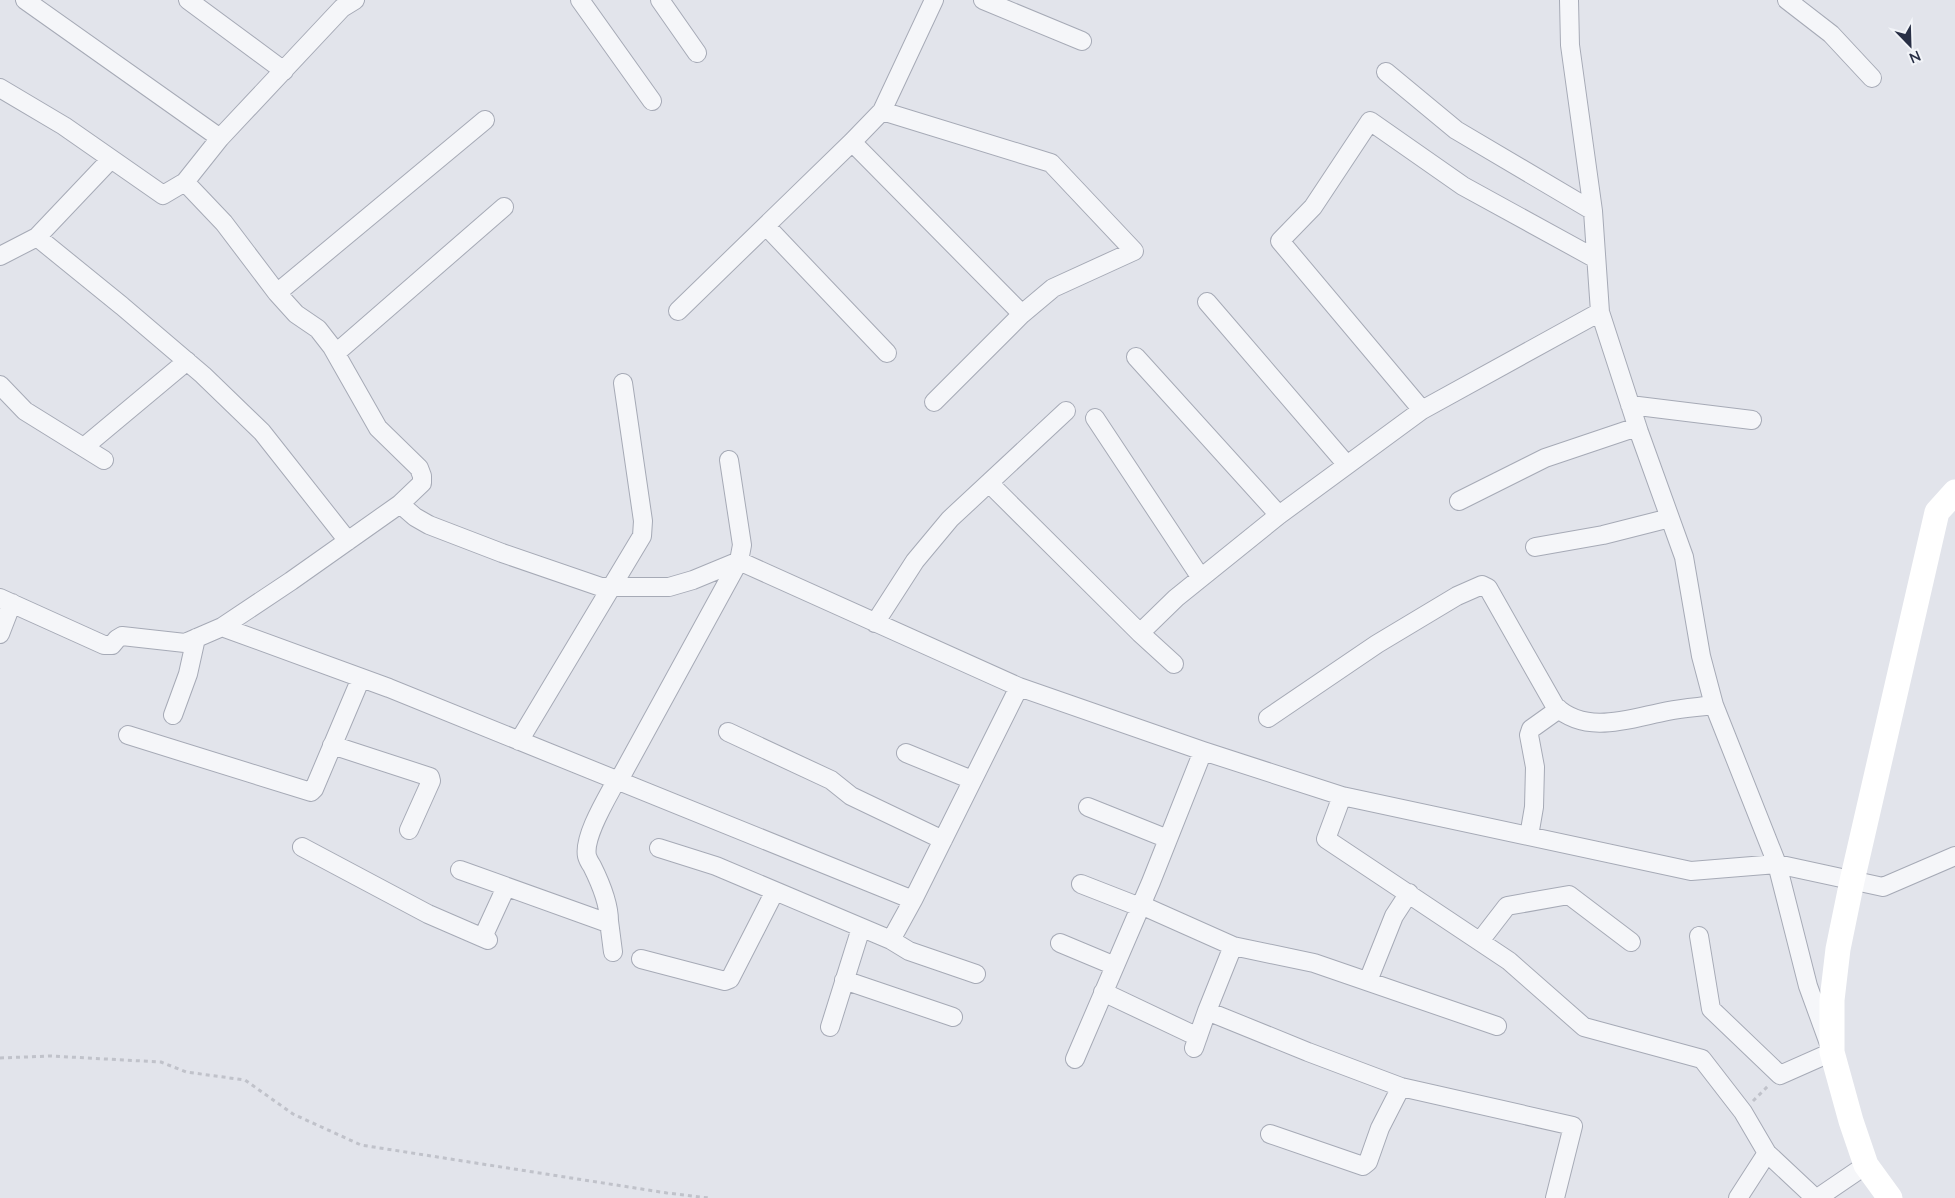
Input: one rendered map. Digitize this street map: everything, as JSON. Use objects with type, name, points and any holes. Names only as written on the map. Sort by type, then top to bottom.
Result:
[{"type":"main road","points":[[1890,1198],[1866,1165],[1851,1121],[1832,1052],[1833,991],[1838,949],[1852,880],[1937,512],[1955,492]]},
{"type":"street","points":[[25,0],[220,138]]},
{"type":"street","points":[[188,0],[284,71]]},
{"type":"street","points":[[0,88],[64,126],[163,195],[185,182],[220,138],[284,71],[334,6],[355,0]]},
{"type":"street","points":[[580,0],[652,101]]},
{"type":"street","points":[[660,0],[697,53]]},
{"type":"street","points":[[678,311],[882,111],[934,0]]},
{"type":"street","points":[[983,0],[1082,41]]},
{"type":"street","points":[[1569,0],[1570,45],[1593,211],[1600,312],[1637,427],[1684,557],[1701,656],[1714,705],[1777,864],[1808,986],[1832,1052],[1780,1075],[1711,1009],[1699,936]]},
{"type":"street","points":[[1787,0],[1831,34],[1872,78]]},
{"type":"street","points":[[1386,72],[1456,130],[1593,211]]},
{"type":"street","points":[[882,111],[1051,163],[1134,251],[1053,288],[1022,314],[934,402]]},
{"type":"street","points":[[277,293],[485,120]]},
{"type":"street","points":[[1422,410],[1280,241],[1313,207],[1370,121],[1463,186],[1596,259]]},
{"type":"street","points":[[852,142],[1022,314]]},
{"type":"street","points":[[0,256],[36,238],[111,159]]},
{"type":"street","points":[[0,634],[6,600],[104,645],[112,645],[116,639],[122,636],[185,643],[222,627],[400,504],[422,483],[419,468],[378,428],[336,353],[318,329],[296,314],[277,293],[224,223],[185,182]]},
{"type":"street","points":[[336,353],[504,207]]},
{"type":"street","points":[[766,226],[886,353]]},
{"type":"street","points":[[36,238],[187,361],[262,432],[348,541]]},
{"type":"street","points":[[1207,302],[1347,465]]},
{"type":"street","points":[[1140,633],[1176,598],[1279,515],[1422,410],[1600,312]]},
{"type":"street","points":[[1136,357],[1279,515]]},
{"type":"street","points":[[84,447],[187,361]]},
{"type":"street","points":[[519,742],[642,536],[643,521],[623,383]]},
{"type":"street","points":[[0,385],[25,411],[104,460]]},
{"type":"street","points":[[1630,405],[1752,420]]},
{"type":"street","points":[[875,623],[921,554],[950,519],[1066,411]]},
{"type":"street","points":[[1095,418],[1201,578]]},
{"type":"street","points":[[1458,501],[1545,458],[1637,427]]},
{"type":"street","points":[[613,952],[609,912],[587,858],[592,828],[739,561],[742,545],[729,460]]},
{"type":"street","points":[[989,483],[1140,633],[1174,664]]},
{"type":"street","points":[[400,504],[415,516],[442,530],[601,587],[669,587],[693,580],[739,561],[1019,687],[1203,751],[1342,796],[1691,871],[1777,864],[1883,887],[1955,856]]},
{"type":"street","points":[[1535,547],[1603,535],[1670,518]]},
{"type":"street","points":[[1268,718],[1377,644],[1457,596],[1482,585],[1488,588],[1559,709],[1564,714],[1588,723],[1617,722],[1668,711],[1714,705]]},
{"type":"street","points":[[222,627],[361,678],[913,900]]},
{"type":"street","points":[[172,715],[188,674],[196,638]]},
{"type":"street","points":[[128,735],[311,792],[314,789],[361,678]]},
{"type":"street","points":[[891,940],[913,900],[1019,687]]},
{"type":"street","points":[[1530,836],[1534,807],[1535,767],[1529,735],[1532,729],[1559,709]]},
{"type":"street","points":[[728,732],[831,780],[851,796],[943,840]]},
{"type":"street","points":[[332,745],[430,777],[431,781],[409,830]]},
{"type":"street","points":[[1074,1059],[1141,906],[1203,751]]},
{"type":"street","points":[[906,753],[972,780]]},
{"type":"street","points":[[1342,796],[1326,838],[1509,961],[1584,1027],[1702,1059],[1743,1112],[1767,1153],[1814,1196],[1819,1198],[1866,1165]]},
{"type":"street","points":[[1088,807],[1168,839]]},
{"type":"street","points":[[302,847],[428,914],[486,938],[506,886]]},
{"type":"street","points":[[659,848],[716,866],[891,940],[909,950],[976,974]]},
{"type":"street","points":[[460,870],[606,922],[609,921]]},
{"type":"street","points":[[1081,884],[1141,906],[1233,946],[1314,963],[1497,1026]]},
{"type":"street","points":[[641,959],[725,981],[730,979],[775,891]]},
{"type":"street","points":[[1368,981],[1394,916],[1409,893]]},
{"type":"street","points":[[1480,941],[1507,906],[1569,895],[1631,942]]},
{"type":"street","points":[[830,1026],[861,928]]},
{"type":"street","points":[[1060,943],[1115,966]]},
{"type":"street","points":[[1103,992],[1196,1042],[1233,946]]},
{"type":"street","points":[[844,980],[953,1017]]},
{"type":"street","points":[[1207,1010],[1308,1052],[1401,1087],[1573,1126],[1555,1198]]},
{"type":"street","points":[[1270,1134],[1363,1166],[1368,1162],[1380,1128],[1401,1087]]},
{"type":"street","points":[[1738,1198],[1767,1153]]},
{"type":"path","points":[[0,1058],[51,1056],[161,1062],[186,1072],[245,1080],[293,1114],[361,1145],[709,1198]]},
{"type":"path","points":[[1743,1112],[1780,1075]]}]
